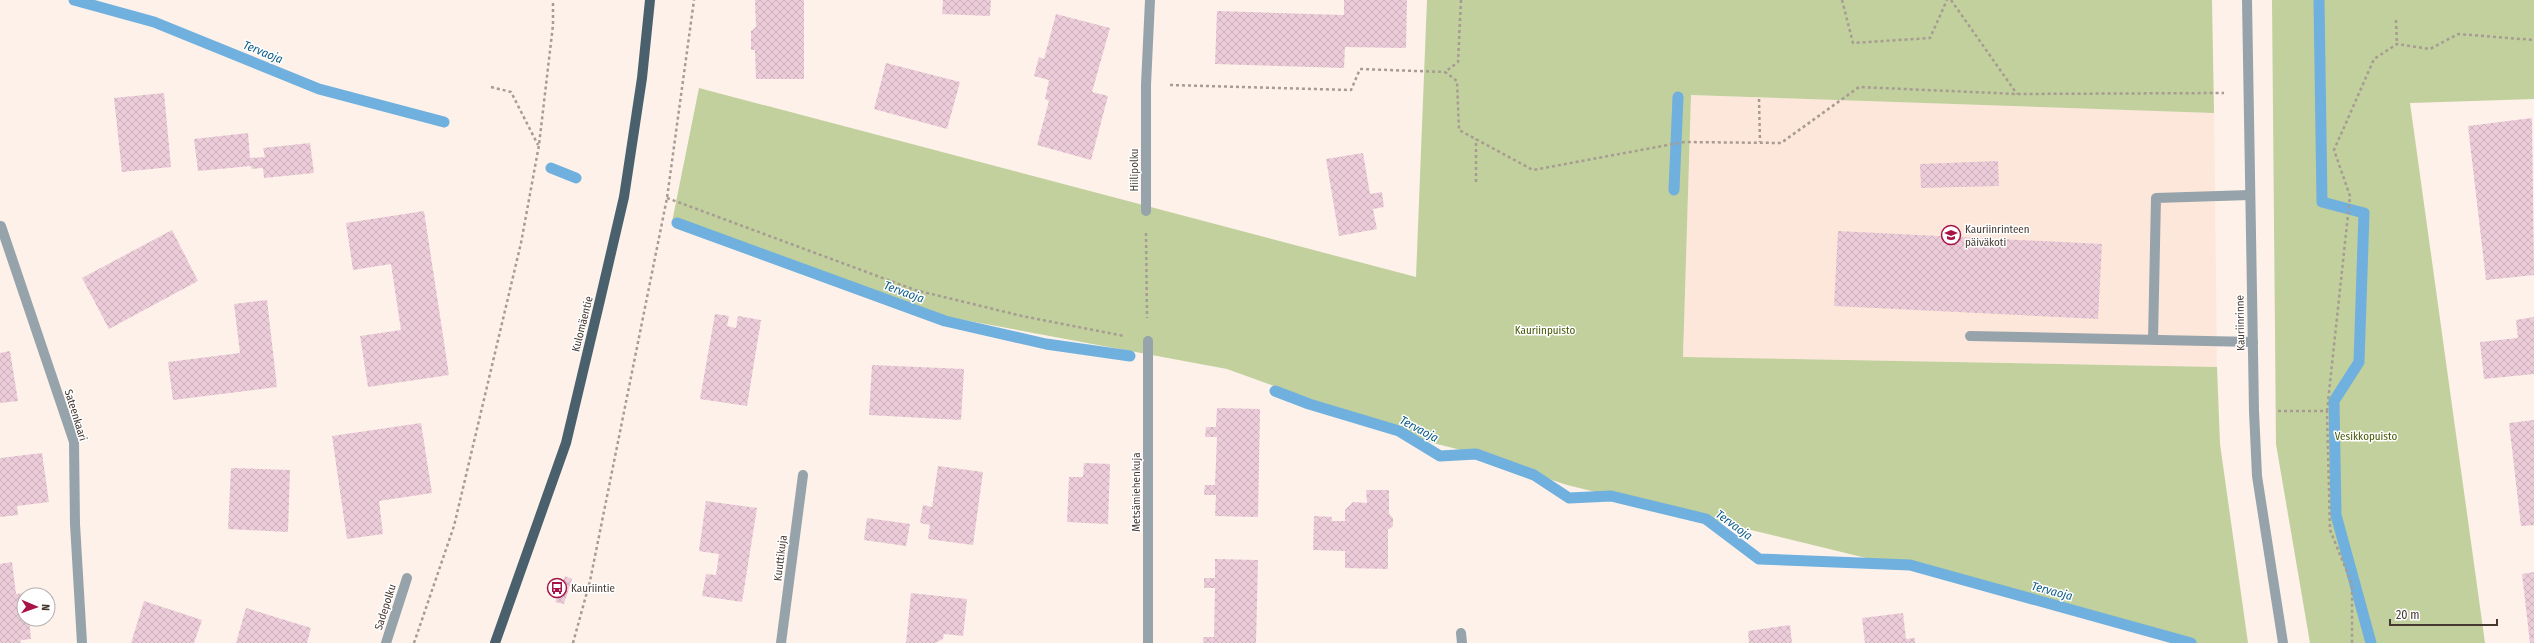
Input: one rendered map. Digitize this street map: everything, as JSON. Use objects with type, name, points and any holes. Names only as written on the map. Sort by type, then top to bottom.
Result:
[{"type":"main road","name":"Kulomäentie","points":[[495,643],[566,443],[599,308],[624,197],[642,78],[650,0]]},
{"type":"street","name":"Hiilipolku","points":[[1146,211],[1146,85],[1150,0]]},
{"type":"street","name":"Kauriinrinne","points":[[2247,0],[2252,342],[2257,476],[2284,643]]},
{"type":"street","points":[[2153,340],[2156,198],[2250,195]]},
{"type":"street","name":"Sateenkaari","points":[[1,226],[74,442],[75,524],[82,643]]},
{"type":"street","points":[[1970,336],[2252,342]]},
{"type":"street","name":"Metsämiehenkuja","points":[[1148,341],[1148,643]]},
{"type":"street","name":"Kuuttikuja","points":[[781,643],[803,475]]},
{"type":"street","name":"Sadepolku","points":[[386,643],[407,578]]},
{"type":"path","points":[[414,643],[454,526],[521,243],[539,145],[553,25],[553,0]]},
{"type":"path","points":[[572,643],[590,581],[667,198],[694,0]]},
{"type":"path","points":[[1445,72],[1458,62],[1461,0]]},
{"type":"path","points":[[1842,0],[1853,43],[1930,38],[1947,0]]},
{"type":"path","points":[[1951,0],[2017,94]]},
{"type":"path","points":[[2396,20],[2397,44]]},
{"type":"path","points":[[2352,643],[2352,584],[2330,530],[2327,411],[2348,226],[2350,196],[2334,150],[2374,59],[2397,44],[2430,49],[2458,34],[2534,40]]},
{"type":"path","points":[[1146,85],[1351,90],[1360,69],[1445,72],[1457,81],[1459,130],[1533,170],[1669,143],[1781,143],[1859,87],[2017,94],[2224,93]]},
{"type":"path","points":[[491,87],[511,92],[539,145]]},
{"type":"path","points":[[1759,99],[1760,142]]},
{"type":"path","points":[[1476,139],[1476,182]]},
{"type":"path","points":[[667,198],[915,290],[1022,316],[1148,341],[1146,211]]},
{"type":"path","points":[[2254,411],[2327,411]]},
{"type":"shaded area","name":"Kauriinrinteen päiväkoti","points":[[1691,95],[2214,113],[2217,367],[1683,357]]},
{"type":"green space","name":"Kauriinpuisto","points":[[1427,0],[2212,0],[2214,113],[1691,95],[1683,357],[2217,367],[2220,444],[2248,643],[2179,643],[2144,626],[1567,485],[1465,451],[1433,443],[1227,369],[905,309],[672,222],[699,88],[1416,277]]},
{"type":"green space","name":"Vesikkopuisto","points":[[2272,0],[2534,0],[2534,99],[2410,103],[2485,643],[2310,643],[2276,444]]},
{"type":"building","points":[[755,0],[804,0],[804,79],[756,79],[755,50],[751,50],[751,31],[756,27]]},
{"type":"building","points":[[943,0],[991,0],[990,16],[942,14]]},
{"type":"building","points":[[1344,0],[1407,0],[1406,48],[1345,47],[1344,68],[1215,64],[1217,11],[1344,15]]},
{"type":"building","points":[[1056,14],[1110,28],[1092,92],[1108,96],[1091,160],[1037,145],[1049,101],[1045,99],[1049,80],[1034,76],[1039,57],[1044,59]]},
{"type":"building","points":[[886,63],[960,82],[947,129],[874,109]]},
{"type":"building","points":[[164,93],[171,167],[122,172],[114,98]]},
{"type":"building","points":[[2532,118],[2534,275],[2486,280],[2468,126]]},
{"type":"building","points":[[248,133],[250,158],[265,157],[263,148],[310,143],[314,173],[264,178],[263,168],[252,169],[251,166],[198,171],[194,139]]},
{"type":"building","points":[[1363,153],[1370,194],[1382,192],[1384,207],[1373,209],[1377,229],[1339,236],[1326,159]]},
{"type":"building","points":[[1998,161],[1999,186],[1921,188],[1920,164]]},
{"type":"building","points":[[424,211],[449,375],[368,387],[360,336],[401,330],[391,264],[353,270],[346,223]]},
{"type":"building","points":[[172,230],[198,281],[109,329],[82,278]]},
{"type":"building","points":[[1838,231],[2102,244],[2098,319],[1834,306]]},
{"type":"building","points":[[267,300],[277,387],[173,400],[168,362],[240,353],[234,304]]},
{"type":"building","points":[[715,314],[729,316],[727,326],[736,328],[738,316],[761,320],[747,406],[700,399]]},
{"type":"building","points":[[2534,317],[2534,374],[2484,379],[2480,342],[2518,338],[2516,320]]},
{"type":"building","points":[[10,351],[18,401],[0,403],[0,353]]},
{"type":"building","points":[[872,365],[964,369],[961,420],[869,415]]},
{"type":"building","points":[[1217,408],[1260,409],[1258,517],[1215,516],[1216,495],[1204,495],[1205,485],[1215,485],[1217,437],[1205,437],[1206,427],[1216,427]]},
{"type":"building","points":[[2534,420],[2534,525],[2521,526],[2509,423]]},
{"type":"building","points":[[421,423],[432,493],[379,501],[383,534],[347,539],[332,436]]},
{"type":"building","points":[[42,453],[49,502],[17,506],[18,515],[0,517],[0,458]]},
{"type":"building","points":[[1084,463],[1110,464],[1108,524],[1067,522],[1069,477],[1083,477]]},
{"type":"building","points":[[938,466],[983,472],[973,545],[928,539],[930,525],[920,523],[923,505],[932,507]]},
{"type":"building","points":[[231,468],[290,470],[288,532],[228,529]]},
{"type":"building","points":[[1366,490],[1389,490],[1389,514],[1393,518],[1393,526],[1388,530],[1388,569],[1345,568],[1345,551],[1313,550],[1314,516],[1332,517],[1332,521],[1345,521],[1345,510],[1353,502],[1367,503]]},
{"type":"building","points":[[706,501],[757,508],[742,602],[702,596],[706,574],[716,575],[719,554],[699,551]]},
{"type":"building","points":[[867,518],[910,524],[906,546],[864,540]]},
{"type":"building","points":[[1215,559],[1258,560],[1256,643],[1203,643],[1203,637],[1214,637],[1215,588],[1204,588],[1204,578],[1215,578]]},
{"type":"building","points":[[12,562],[16,594],[16,627],[30,627],[31,639],[21,640],[21,643],[0,643],[0,564]]},
{"type":"building","points":[[2534,572],[2534,643],[2530,643],[2522,574]]},
{"type":"building","points":[[565,576],[572,579],[564,604],[555,602]]},
{"type":"building","points":[[911,593],[967,599],[963,636],[944,634],[943,639],[935,643],[906,643]]},
{"type":"building","points":[[144,601],[202,620],[194,643],[131,643]]},
{"type":"building","points":[[246,608],[311,628],[307,643],[236,643]]},
{"type":"building","points":[[1903,613],[1906,639],[1915,638],[1915,643],[1865,643],[1862,618]]},
{"type":"building","points":[[1790,625],[1792,643],[1749,643],[1748,631]]},
{"type":"waterway","name":"Tervaoja","points":[[74,0],[154,22],[319,89],[444,122]]},
{"type":"waterway","points":[[2319,0],[2322,202],[2364,213],[2359,362],[2334,401],[2336,515],[2371,643]]},
{"type":"waterway","points":[[1674,190],[1678,97]]},
{"type":"waterway","points":[[551,168],[576,178]]},
{"type":"waterway","name":"Tervaoja","points":[[677,223],[945,321],[1046,344],[1130,356]]},
{"type":"waterway","name":"Tervaoja","points":[[1275,391],[1309,404],[1399,431],[1440,456],[1476,454],[1534,475],[1569,498],[1611,496],[1706,519],[1759,559],[1910,565],[2191,643]]},
{"type":"place","name":"Kauriinrinteen päiväkoti","points":[[1951,235]]},
{"type":"place","name":"Kauriintie","points":[[557,588]]}]
